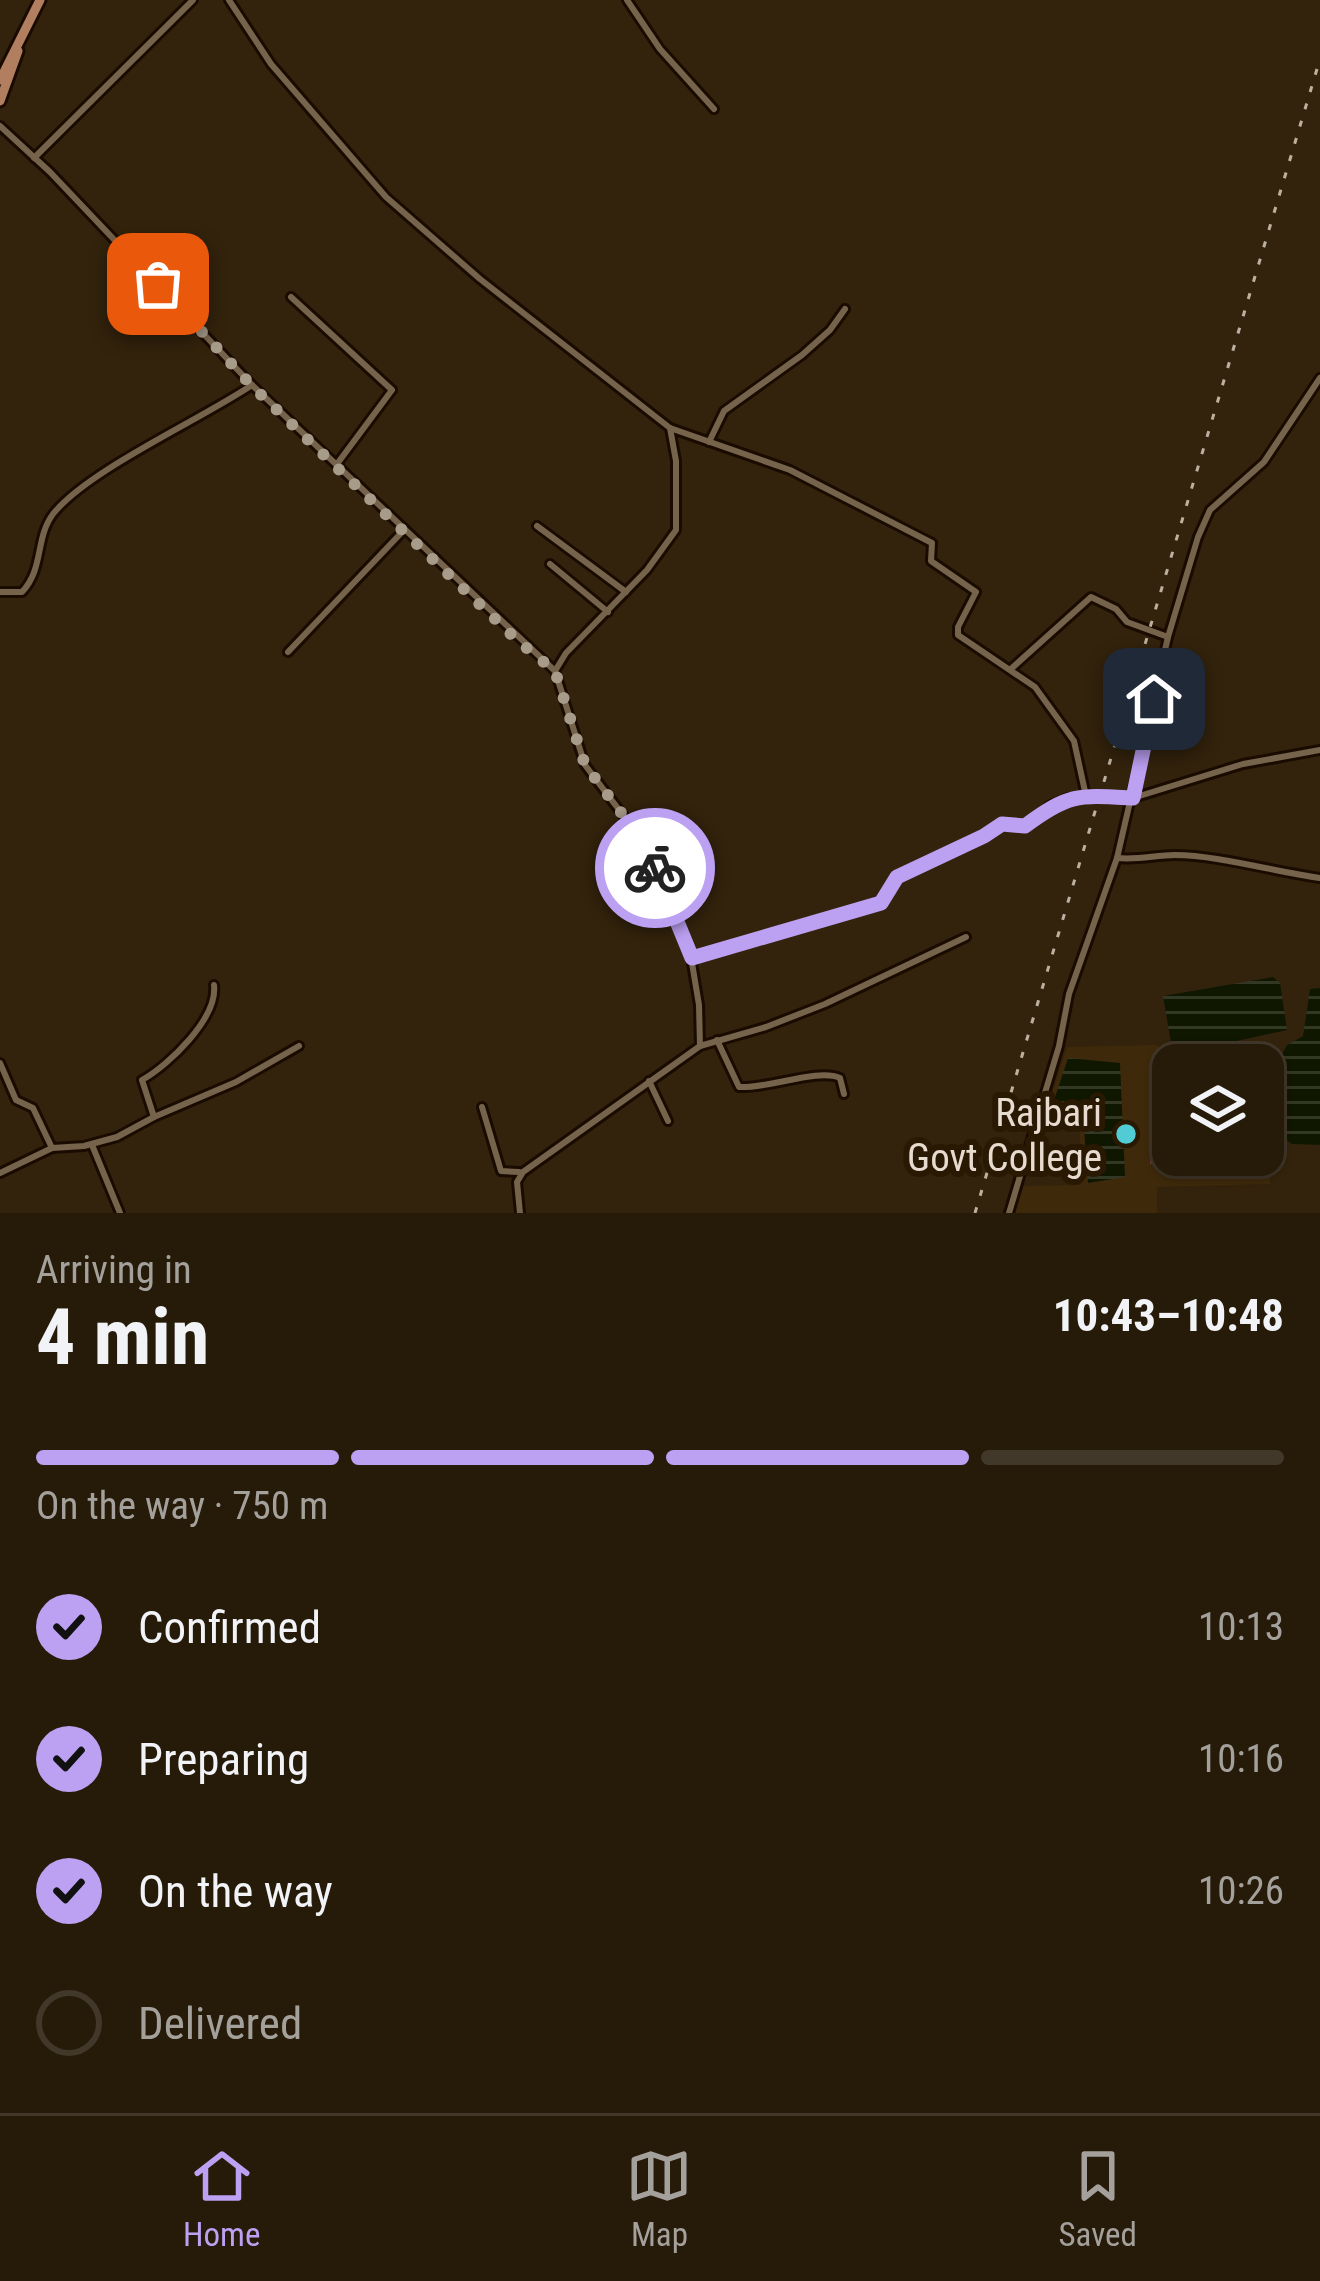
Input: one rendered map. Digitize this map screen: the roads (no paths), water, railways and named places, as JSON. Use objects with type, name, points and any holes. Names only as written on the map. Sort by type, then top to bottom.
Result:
[{"type":"main road","points":[[0,80],[40,0]]},
{"type":"main road","points":[[0,101],[19,45]]},
{"type":"street","points":[[34,158],[194,0]]},
{"type":"street","points":[[229,0],[272,64],[386,196],[480,279],[670,428],[790,470],[932,542],[931,561],[976,592],[958,635],[1035,687],[1074,740],[1086,796]]},
{"type":"street","points":[[627,0],[660,50],[714,109]]},
{"type":"street","points":[[0,126],[252,386],[555,671],[585,765],[642,840],[692,958],[700,1046]]},
{"type":"street","points":[[291,297],[392,390],[337,464]]},
{"type":"street","points":[[709,442],[724,411],[802,355],[845,309]]},
{"type":"street","points":[[1009,1213],[1059,1046],[1069,994],[1117,858],[1168,637],[1198,537],[1210,511],[1264,462],[1320,379]]},
{"type":"street","points":[[0,592],[22,592],[33,580],[45,527],[81,488],[252,386]]},
{"type":"street","points":[[555,671],[676,530],[676,461],[670,428]]},
{"type":"street","points":[[537,526],[626,592]]},
{"type":"street","points":[[288,652],[404,530]]},
{"type":"street","points":[[550,564],[608,612]]},
{"type":"street","points":[[1012,669],[1091,597],[1127,622],[1168,637]]},
{"type":"street","points":[[692,958],[881,903],[897,877],[1002,824],[1025,826],[1051,806],[1086,796],[1133,798],[1243,764],[1320,750]]},
{"type":"street","points":[[1117,858],[1192,857],[1320,878]]},
{"type":"street","points":[[520,1213],[517,1182],[523,1172],[700,1046],[825,1004],[966,937]]},
{"type":"street","points":[[154,1117],[142,1080],[166,1066],[210,1013],[214,985]]},
{"type":"street","points":[[717,1040],[734,1085],[769,1086],[826,1073],[840,1078],[844,1094]]},
{"type":"street","points":[[0,1173],[52,1148],[117,1137],[236,1082],[299,1046]]},
{"type":"street","points":[[0,1063],[16,1100],[33,1108],[52,1148]]},
{"type":"street","points":[[649,1082],[668,1120]]},
{"type":"street","points":[[482,1107],[500,1171],[523,1172]]},
{"type":"street","points":[[92,1144],[120,1213]]},
{"type":"railway","points":[[975,1213],[1320,59]]},
{"type":"place","name":"Rajbari Govt College","points":[[1126,1134]]}]
